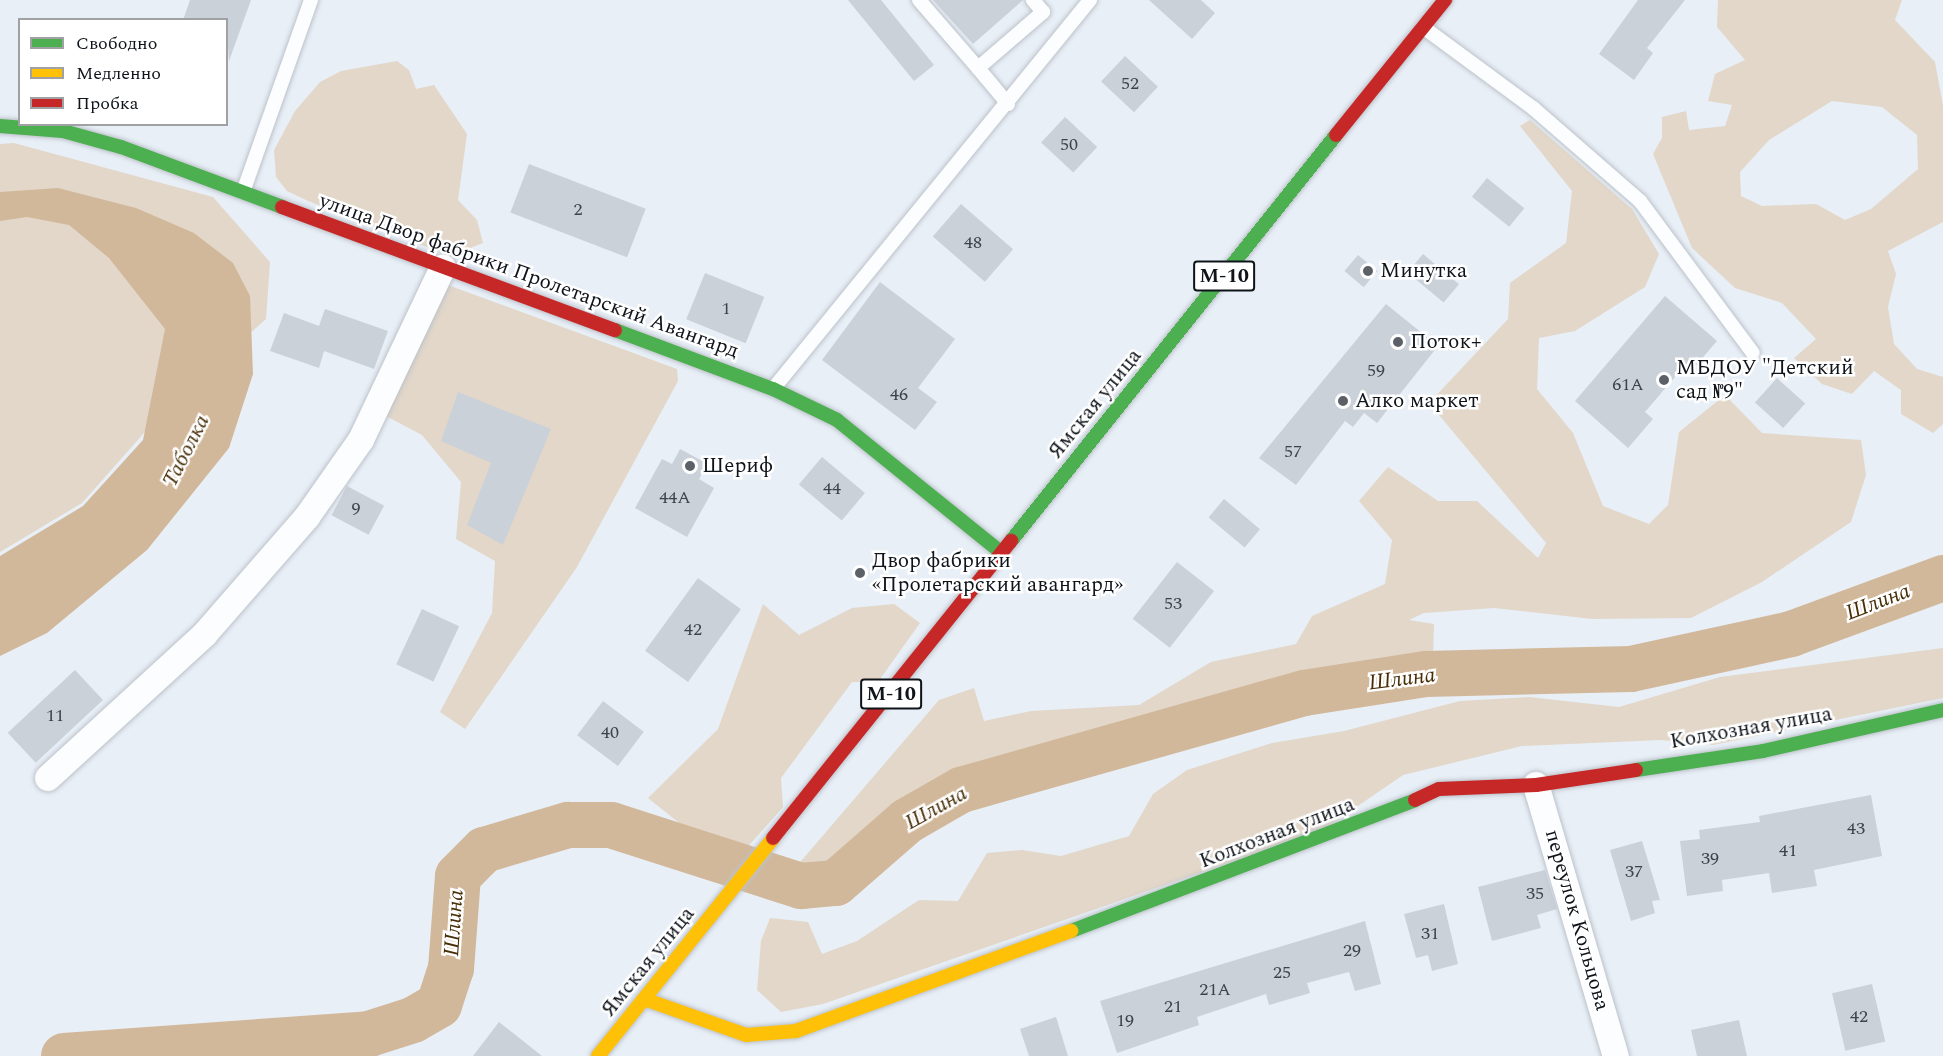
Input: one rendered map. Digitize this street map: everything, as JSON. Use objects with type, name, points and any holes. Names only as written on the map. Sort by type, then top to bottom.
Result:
[{"type":"main road","name":"Ямская улица","points":[[598,1056],[779,835],[1445,0]]},
{"type":"main road","name":"улица Двор фабрики Пролетарский Авангард","points":[[0,126],[63,131],[243,192],[773,389],[837,420],[1002,553]]},
{"type":"main road","name":"Колхозная улица","points":[[644,999],[746,1035],[796,1031],[1349,829],[1439,789],[1536,785],[1762,751],[1943,710]]},
{"type":"street","points":[[48,778],[205,634],[307,517],[361,440],[443,267]]},
{"type":"street","name":"переулок Кольцова","points":[[1536,785],[1616,1056]]},
{"type":"lane","points":[[243,192],[311,0]]},
{"type":"lane","points":[[920,0],[1008,104]]},
{"type":"lane","points":[[978,69],[1043,12],[1033,0]]},
{"type":"lane","points":[[773,389],[1008,104],[1090,0]]},
{"type":"lane","points":[[1423,27],[1533,108],[1640,201],[1753,353]]},
{"type":"shaded area","points":[[1718,0],[1902,0],[1895,20],[1935,62],[1943,106],[1943,222],[1888,251],[1896,274],[1888,307],[1894,344],[1917,369],[1943,377],[1943,424],[1933,433],[1901,414],[1901,390],[1874,371],[1852,394],[1822,384],[1794,358],[1816,339],[1782,303],[1735,288],[1692,248],[1653,154],[1662,138],[1662,117],[1686,111],[1689,130],[1725,126],[1732,105],[1708,101],[1715,74],[1745,60],[1717,27]],"holes":[[[1832,101],[1882,107],[1917,135],[1918,169],[1871,209],[1845,220],[1816,204],[1762,206],[1741,196],[1740,172],[1769,140]]]},
{"type":"shaded area","points":[[397,61],[409,70],[416,89],[434,85],[467,134],[458,200],[477,220],[483,243],[450,256],[308,201],[287,191],[276,177],[274,150],[295,111],[320,82],[341,71]]},
{"type":"shaded area","points":[[1530,120],[1632,209],[1659,254],[1645,287],[1575,331],[1539,338],[1537,389],[1573,433],[1603,506],[1649,524],[1668,505],[1679,432],[1725,395],[1762,433],[1861,440],[1866,475],[1851,522],[1762,582],[1691,618],[1592,619],[1494,608],[1424,613],[1409,620],[1434,624],[1433,655],[1236,698],[977,772],[921,791],[834,875],[796,867],[939,700],[974,688],[984,721],[1031,711],[1139,705],[1211,662],[1296,644],[1312,616],[1385,584],[1392,540],[1359,501],[1388,467],[1438,501],[1477,501],[1538,558],[1546,543],[1429,403],[1508,319],[1510,283],[1566,243],[1572,191],[1520,126]]},
{"type":"shaded area","points":[[14,143],[213,197],[270,262],[266,319],[167,407],[82,503],[0,552],[0,144]]},
{"type":"shaded area","points":[[445,284],[677,369],[678,381],[577,567],[465,729],[440,712],[492,613],[495,561],[456,539],[461,482],[422,435],[384,415]]},
{"type":"shaded area","points":[[763,604],[799,635],[852,608],[894,604],[920,623],[878,682],[852,682],[781,778],[783,807],[744,851],[726,849],[703,842],[648,798],[718,729]]},
{"type":"shaded area","points":[[1943,648],[1943,698],[1713,745],[1661,740],[1522,746],[1403,775],[1323,830],[823,1004],[781,1012],[757,990],[761,941],[770,918],[808,922],[822,954],[857,941],[919,900],[958,901],[987,853],[1022,850],[1061,856],[1129,836],[1153,794],[1187,770],[1272,743],[1344,731],[1460,701],[1529,697],[1619,707],[1720,677]]},
{"type":"water","name":"Таболка","points":[[58,188],[136,208],[194,233],[233,263],[250,296],[253,374],[229,448],[147,550],[47,633],[0,656],[0,556],[83,506],[143,440],[165,329],[109,258],[69,225],[27,217],[0,221],[0,192]]},
{"type":"building","points":[[190,0],[251,0],[229,61],[228,18],[184,18]]},
{"type":"building","points":[[848,0],[881,0],[934,65],[914,81]]},
{"type":"building","points":[[933,0],[1023,0],[973,44]]},
{"type":"building","points":[[1149,0],[1201,0],[1215,13],[1192,39]]},
{"type":"building","points":[[1638,0],[1685,0],[1647,48],[1653,53],[1634,80],[1599,54]]},
{"type":"building","points":[[1125,56],[1158,87],[1134,112],[1101,82]]},
{"type":"building","points":[[1065,117],[1097,147],[1073,173],[1041,143]]},
{"type":"building","points":[[529,164],[646,209],[627,257],[510,213]]},
{"type":"building","points":[[1487,178],[1524,208],[1509,227],[1472,197]]},
{"type":"building","points":[[961,204],[1013,249],[985,282],[933,236]]},
{"type":"building","points":[[1423,254],[1459,284],[1444,303],[1408,272]]},
{"type":"building","points":[[1358,255],[1377,271],[1364,287],[1345,271]]},
{"type":"building","points":[[705,273],[764,297],[746,343],[686,319]]},
{"type":"building","points":[[880,282],[955,339],[918,388],[937,402],[915,430],[822,360]]},
{"type":"building","points":[[1665,296],[1717,341],[1692,370],[1686,364],[1645,412],[1653,419],[1628,448],[1575,401]]},
{"type":"building","points":[[1386,304],[1438,346],[1377,423],[1364,413],[1353,427],[1345,421],[1296,485],[1259,458]]},
{"type":"building","points":[[325,309],[388,331],[374,369],[324,351],[319,368],[270,351],[284,313],[319,326]]},
{"type":"building","points":[[1777,378],[1805,403],[1783,428],[1755,403]]},
{"type":"building","points":[[458,392],[551,429],[503,545],[467,525],[491,463],[441,441]]},
{"type":"building","points":[[680,449],[708,464],[699,479],[714,488],[687,537],[635,508],[662,459],[672,464]]},
{"type":"building","points":[[822,457],[865,493],[842,521],[799,485]]},
{"type":"building","points":[[347,486],[384,506],[369,535],[332,515]]},
{"type":"building","points":[[1224,499],[1260,529],[1245,548],[1209,517]]},
{"type":"building","points":[[1177,562],[1214,591],[1170,648],[1133,619]]},
{"type":"building","points":[[698,578],[741,609],[688,682],[645,651]]},
{"type":"building","points":[[422,609],[459,626],[433,682],[396,664]]},
{"type":"building","points":[[75,670],[103,700],[36,763],[8,733]]},
{"type":"building","points":[[603,701],[644,732],[618,766],[577,735]]},
{"type":"building","points":[[1871,795],[1882,856],[1814,870],[1817,886],[1772,893],[1769,873],[1722,880],[1723,891],[1687,896],[1680,841],[1700,839],[1699,830],[1760,822],[1759,816]]},
{"type":"building","points":[[1642,841],[1660,900],[1652,901],[1655,913],[1631,921],[1610,850]]},
{"type":"building","points":[[1545,870],[1557,909],[1537,915],[1541,928],[1492,941],[1478,887]]},
{"type":"building","points":[[1444,904],[1458,964],[1432,971],[1428,955],[1416,958],[1404,914]]},
{"type":"building","points":[[1365,921],[1381,984],[1355,991],[1349,972],[1307,983],[1310,993],[1269,1005],[1266,994],[1197,1017],[1199,1025],[1117,1053],[1100,1001]]},
{"type":"building","points":[[1872,984],[1885,1041],[1845,1051],[1832,993]]},
{"type":"building","points":[[1056,1017],[1068,1056],[1029,1056],[1020,1029]]},
{"type":"building","points":[[1739,1020],[1747,1056],[1697,1056],[1691,1030]]},
{"type":"building","points":[[499,1022],[542,1056],[473,1056]]},
{"type":"waterway","name":"Шлина","points":[[64,1056],[369,1034],[413,1020],[439,1005],[451,969],[458,876],[484,850],[568,825],[611,825],[801,886],[836,883],[907,821],[961,790],[1304,693],[1426,674],[1631,669],[1791,634],[1943,578]]},
{"type":"traffic: fast","points":[[0,126],[63,131],[121,147],[282,207]]},
{"type":"traffic: fast","points":[[1011,541],[1336,135]]},
{"type":"traffic: fast","points":[[615,330],[773,389],[837,420],[1002,553]]},
{"type":"traffic: fast","points":[[1636,770],[1763,751],[1943,710]]},
{"type":"traffic: fast","points":[[1071,931],[1415,800]]},
{"type":"traffic: slow","points":[[598,1056],[773,838]]},
{"type":"traffic: slow","points":[[644,999],[746,1035],[796,1031],[1071,931]]},
{"type":"traffic: jam","points":[[1336,135],[1445,0]]},
{"type":"traffic: jam","points":[[282,207],[615,330]]},
{"type":"traffic: jam","points":[[773,838],[1011,541]]},
{"type":"traffic: jam","points":[[1415,800],[1439,789],[1536,785],[1636,770]]},
{"type":"place","name":"Минутка","points":[[1368,271]]},
{"type":"place","name":"Поток+","points":[[1398,342]]},
{"type":"place","name":"МБДОУ \"Детский сад №9\"","points":[[1664,380]]},
{"type":"place","name":"Алко маркет","points":[[1343,401]]},
{"type":"place","name":"Шериф","points":[[690,466]]},
{"type":"place","name":"Двор фабрики «Пролетарский авангард»","points":[[860,573]]}]
